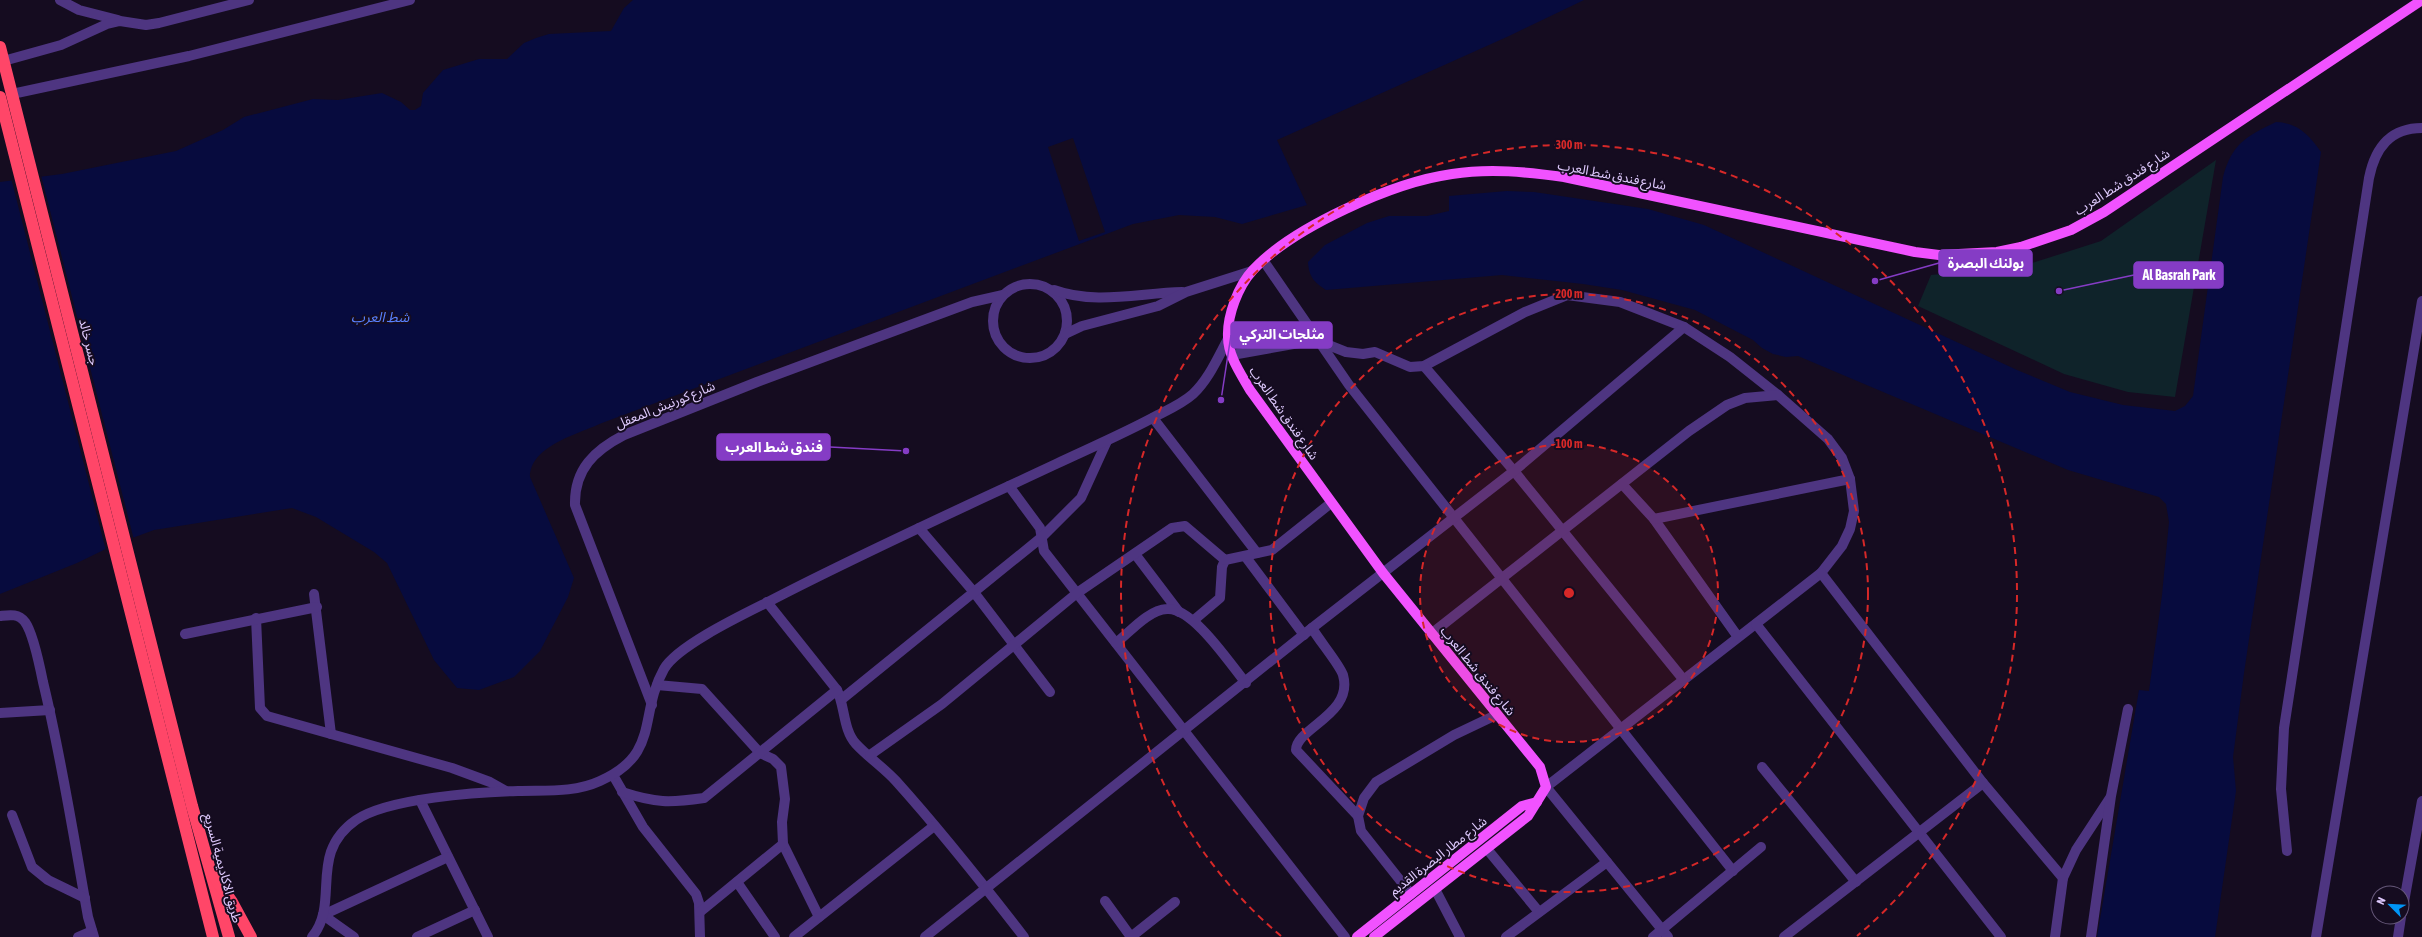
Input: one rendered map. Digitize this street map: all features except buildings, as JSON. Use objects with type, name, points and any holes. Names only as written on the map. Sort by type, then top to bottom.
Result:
[{"type":"highway","name":"جسر خالد","points":[[0,47],[6,96],[145,645]]},
{"type":"highway","name":"طريق الاكاديمية السريع","points":[[145,645],[229,937]]},
{"type":"highway","name":"طريق الاكاديمية السريع","points":[[145,645],[181,812],[214,937]]},
{"type":"highway","points":[[210,871],[229,896],[251,937]]},
{"type":"highway","points":[[204,897],[206,937]]},
{"type":"main road","name":"شارع فندق شط العرب","points":[[1546,787],[1540,766],[1496,715],[1383,573],[1250,390],[1232,355],[1228,339],[1228,327],[1235,304],[1252,271],[1263,260],[1283,243],[1383,193],[1426,178],[1475,171],[1529,173],[1564,177],[1927,254],[1997,252],[2071,230],[2104,212],[2422,0]]},
{"type":"main road","name":"شارع مطار البصرة القديم","points":[[1374,937],[1528,816],[1546,787]]},
{"type":"main road","name":"شارع مطار البصرة القديم","points":[[1357,937],[1522,806],[1537,802]]},
{"type":"street","points":[[60,0],[79,10],[120,21],[154,24],[249,0]]},
{"type":"street","points":[[6,96],[189,56],[410,0]]},
{"type":"street","points":[[0,62],[61,45],[100,26],[120,21]]},
{"type":"street","points":[[2287,851],[2281,789],[2284,728],[2369,178],[2372,163],[2385,140],[2397,132],[2410,128],[2422,128]]},
{"type":"street","points":[[1263,260],[1316,340],[1349,385],[1621,727],[1733,871]]},
{"type":"street","points":[[1065,334],[1082,326],[1158,306],[1186,292],[1252,271]]},
{"type":"street","points":[[1050,289],[1058,296],[1065,309],[1067,324],[1065,334],[1056,347],[1044,356],[1029,358],[1014,355],[999,342],[992,323],[997,303],[1003,295],[1020,284],[1035,284],[1050,289],[1069,296],[1091,298],[1186,292]]},
{"type":"street","name":"شارع كورنيش المعقل","points":[[652,705],[575,505],[578,481],[587,461],[604,446],[639,429],[757,382],[972,302],[1003,295]]},
{"type":"street","points":[[1232,355],[1316,340],[1346,352],[1363,354],[1375,352],[1410,367],[1424,366],[1525,312],[1567,295],[1620,302],[1684,327],[1730,357],[1778,395],[1828,439],[1842,458],[1850,479],[1854,511],[1850,530],[1842,546],[1821,573],[1621,727],[1546,787],[1665,934]]},
{"type":"street","points":[[2316,937],[2422,301]]},
{"type":"street","points":[[926,937],[1184,730],[1246,683],[1308,632],[1514,471],[1684,327]]},
{"type":"street","points":[[312,937],[320,924],[323,915],[329,858],[333,844],[355,821],[368,813],[420,800],[506,791],[571,789],[596,783],[613,775],[632,759],[642,745],[657,684],[664,669],[676,655],[767,602],[919,528],[1107,441],[1153,418],[1192,395],[1209,374],[1228,339]]},
{"type":"street","points":[[1424,366],[1514,471],[1561,531],[1683,679]]},
{"type":"street","points":[[1431,634],[1689,431],[1728,405],[1745,398],[1778,395]]},
{"type":"street","points":[[1153,418],[1258,553]]},
{"type":"street","points":[[622,792],[649,801],[677,802],[704,798],[760,752],[839,694],[1042,537],[1081,498],[1107,441]]},
{"type":"street","points":[[1654,519],[1850,479]]},
{"type":"street","points":[[1622,484],[1654,519],[1738,637]]},
{"type":"street","points":[[1009,486],[1040,528],[1044,551],[1345,937]]},
{"type":"street","points":[[1225,560],[1272,550],[1332,503]]},
{"type":"street","points":[[870,756],[942,704],[1077,593],[1172,528],[1185,526],[1225,560]]},
{"type":"street","points":[[919,528],[973,591],[1050,692]]},
{"type":"street","points":[[1134,554],[1179,612]]},
{"type":"street","points":[[1245,556],[1343,675],[1342,693],[1335,708],[1299,741],[1296,750],[1358,816]]},
{"type":"street","points":[[1194,620],[1220,598],[1222,567],[1225,560]]},
{"type":"street","points":[[1821,573],[1983,783],[2063,878]]},
{"type":"street","points":[[314,594],[317,607],[331,734]]},
{"type":"street","points":[[767,602],[839,694],[851,737],[855,744],[895,780],[987,889],[1024,937]]},
{"type":"street","points":[[185,634],[256,618],[317,607]]},
{"type":"street","points":[[1116,643],[1152,614],[1167,609],[1179,612],[1194,620],[1246,683]]},
{"type":"street","points":[[0,616],[12,614],[19,616],[25,622],[37,655],[50,710],[93,934],[78,937]]},
{"type":"street","points":[[256,618],[260,703],[263,713],[267,716],[452,768],[506,791]]},
{"type":"street","points":[[1756,624],[2002,937]]},
{"type":"street","points":[[657,684],[702,689],[760,752],[773,759],[781,767],[785,799],[782,822],[783,844],[819,917]]},
{"type":"street","points":[[2091,937],[2112,796],[2128,709]]},
{"type":"street","points":[[0,713],[50,710]]},
{"type":"street","points":[[1411,894],[1361,831],[1358,816],[1364,798],[1376,782],[1454,735],[1496,715]]},
{"type":"street","points":[[1762,767],[1856,882]]},
{"type":"street","points":[[613,775],[643,826],[696,894],[700,912],[700,937]]},
{"type":"street","points":[[1784,937],[1983,783]]},
{"type":"street","points":[[2055,937],[2063,878],[2076,850],[2112,796]]},
{"type":"street","points":[[420,800],[488,937]]},
{"type":"street","points":[[2407,885],[2422,801]]},
{"type":"street","points":[[12,815],[32,867],[48,880],[85,898]]},
{"type":"street","points":[[794,937],[934,826]]},
{"type":"street","points":[[700,912],[783,844]]},
{"type":"street","points":[[1653,937],[1665,934],[1761,847]]},
{"type":"street","points":[[1487,849],[1539,912]]},
{"type":"street","points":[[323,915],[448,857]]},
{"type":"street","points":[[1506,937],[1607,862]]},
{"type":"street","points":[[737,882],[775,937]]},
{"type":"street","points":[[1435,889],[1460,937]]},
{"type":"street","points":[[1105,901],[1131,937],[1175,902]]},
{"type":"street","points":[[417,937],[475,910]]},
{"type":"street","points":[[323,915],[354,937]]},
{"type":"street","points":[[2398,937],[2400,925]]},
{"type":"shaded area","points":[[2216,160],[2175,397],[2128,392],[2064,374],[1918,306],[1931,275],[2023,266],[2101,241]]},
{"type":"water","name":"شط العرب","points":[[633,0],[1584,0],[1509,36],[1277,140],[1307,205],[1242,224],[1215,217],[1179,215],[1133,224],[602,423],[557,442],[546,449],[538,457],[532,466],[530,477],[574,578],[568,597],[540,651],[514,677],[479,690],[457,688],[434,660],[387,563],[374,552],[316,517],[292,508],[154,530],[116,544],[77,563],[0,594],[0,182],[62,174],[176,151],[223,130],[244,117],[313,99],[338,100],[382,93],[401,102],[410,110],[415,110],[421,106],[423,93],[443,70],[479,59],[507,59],[524,43],[549,34],[611,31],[624,8]]},
{"type":"water","points":[[2276,122],[2297,127],[2312,140],[2321,152],[2244,673],[2233,757],[2236,791],[2215,937],[2097,937],[2139,690],[2149,691],[2162,595],[2169,522],[2166,504],[2159,497],[2068,470],[1798,356],[1786,357],[1773,354],[1762,348],[1753,340],[1695,310],[1622,290],[1502,275],[1326,290],[1313,279],[1308,262],[1325,245],[1367,223],[1389,216],[1427,216],[1449,211],[1449,196],[1507,191],[1534,192],[1648,209],[1704,225],[2017,370],[2070,392],[2123,405],[2175,411],[2185,406],[2193,396],[2223,177],[2231,157],[2241,143],[2256,132]]},
{"type":"pier","points":[[1073,138],[1105,232],[1079,241],[1048,147]]},
{"type":"pier","points":[[41,175],[134,540],[106,551],[11,178]]},
{"type":"place","name":"بولنك البصرة","points":[[1875,281]]},
{"type":"place","name":"Al Basrah Park","points":[[2059,291]]},
{"type":"place","name":"مثلجات التركي","points":[[1221,400]]},
{"type":"place","name":"فندق شط العرب","points":[[906,451]]}]
